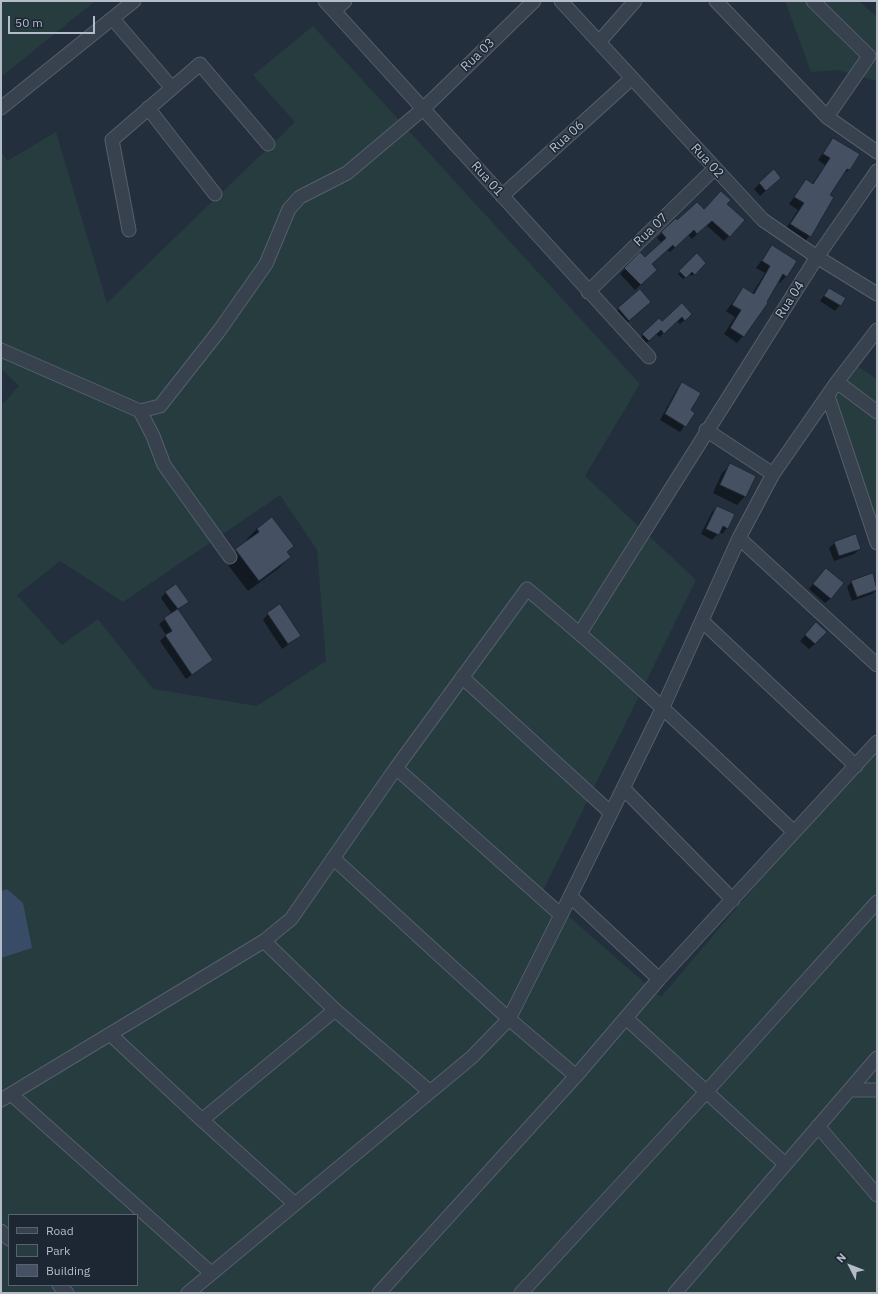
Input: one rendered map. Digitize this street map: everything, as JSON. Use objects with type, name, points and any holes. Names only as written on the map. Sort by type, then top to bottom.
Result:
[{"type":"street","points":[[1,108],[134,1]]},
{"type":"street","name":"Rua 01","points":[[325,1],[588,292],[649,357]]},
{"type":"street","points":[[334,11],[345,1]]},
{"type":"street","name":"Rua 03","points":[[140,411],[160,406],[219,331],[266,264],[289,209],[300,196],[347,173],[423,109],[534,1]]},
{"type":"street","name":"Rua 02","points":[[561,1],[600,41],[714,169],[763,220],[817,257],[877,294]]},
{"type":"street","points":[[600,41],[635,1]]},
{"type":"street","points":[[716,1],[827,117],[877,152]]},
{"type":"street","points":[[813,1],[869,56],[827,117]]},
{"type":"street","points":[[113,19],[172,88]]},
{"type":"street","points":[[129,230],[112,140],[200,64],[268,144]]},
{"type":"street","name":"Rua 06","points":[[502,196],[632,78]]},
{"type":"street","points":[[148,108],[215,194]]},
{"type":"street","name":"Rua 07","points":[[588,292],[714,169]]},
{"type":"street","name":"Rua 04","points":[[580,633],[706,430],[817,257],[877,171]]},
{"type":"street","points":[[188,1293],[429,1091],[472,1057],[509,1019],[624,789],[663,707],[739,538],[774,474],[837,382],[877,330]]},
{"type":"street","points":[[1,350],[140,411],[153,436],[164,465],[230,557]]},
{"type":"street","points":[[837,382],[877,412]]},
{"type":"street","points":[[828,396],[877,543]]},
{"type":"street","points":[[706,430],[774,474]]},
{"type":"street","points":[[739,538],[877,665]]},
{"type":"street","points":[[211,1273],[6,1097],[264,941],[291,919],[396,768],[527,589],[580,633],[663,707],[794,832]]},
{"type":"street","points":[[702,621],[856,766]]},
{"type":"street","points":[[462,677],[611,813]]},
{"type":"street","points":[[380,1293],[576,1076],[659,979],[877,742]]},
{"type":"street","points":[[396,768],[562,915]]},
{"type":"street","points":[[624,789],[732,900]]},
{"type":"street","points":[[333,858],[509,1019],[576,1076]]},
{"type":"street","points":[[570,896],[659,979]]},
{"type":"street","points":[[521,1293],[707,1091],[877,902]]},
{"type":"street","points":[[264,941],[335,1010],[429,1091]]},
{"type":"street","points":[[202,1120],[335,1010]]},
{"type":"street","points":[[626,1018],[785,1164]]},
{"type":"street","points":[[110,1034],[295,1204]]},
{"type":"street","points":[[675,1293],[877,1058]]},
{"type":"street","points":[[850,1090],[877,1090]]},
{"type":"street","points":[[818,1126],[877,1195]]},
{"type":"green space","points":[[1,1],[95,1],[1,77]]},
{"type":"green space","points":[[785,1],[859,1],[877,17],[877,81],[837,70],[811,72]]},
{"type":"green space","points":[[313,26],[640,384],[585,476],[696,580],[542,893],[661,997],[877,742],[877,1293],[1,1293],[1,958],[31,947],[7,889],[1,891],[1,406],[19,386],[1,369],[1,151],[7,161],[56,132],[107,303],[295,122],[253,75]],"holes":[[[280,495],[317,550],[326,661],[257,706],[153,689],[98,619],[62,645],[17,595],[60,561],[123,602]]]},
{"type":"green space","points":[[857,366],[877,379],[877,549],[835,393]]},
{"type":"water","points":[[7,889],[23,903],[32,948],[1,958],[1,891]]},
{"type":"building","points":[[833,138],[860,154],[850,170],[847,169],[830,195],[834,197],[811,237],[790,224],[804,203],[794,197],[806,179],[813,184],[830,158],[823,154]]},
{"type":"building","points":[[774,169],[781,178],[766,191],[759,183]]},
{"type":"building","points":[[721,191],[731,200],[727,204],[745,220],[730,237],[712,221],[697,234],[694,230],[675,248],[673,245],[652,264],[657,270],[641,285],[624,268],[640,252],[645,257],[666,238],[661,232],[676,218],[677,220],[697,202],[704,209]]},
{"type":"building","points":[[772,245],[797,261],[787,277],[783,274],[767,302],[768,303],[744,337],[730,328],[741,310],[732,305],[743,287],[754,294],[770,266],[762,261]]},
{"type":"building","points":[[697,253],[706,263],[695,275],[692,272],[686,278],[679,271]]},
{"type":"building","points":[[829,288],[846,298],[841,306],[824,296]]},
{"type":"building","points":[[640,289],[651,302],[629,321],[618,308]]},
{"type":"building","points":[[682,303],[692,314],[685,321],[682,317],[664,334],[661,330],[649,341],[642,334],[659,318],[662,321]]},
{"type":"building","points":[[682,382],[701,393],[691,410],[695,413],[686,427],[665,414]]},
{"type":"building","points":[[730,463],[756,476],[746,497],[720,485]]},
{"type":"building","points":[[717,506],[735,514],[728,529],[723,526],[719,535],[706,529]]},
{"type":"building","points":[[272,517],[294,546],[287,552],[291,557],[259,581],[235,549],[259,532],[257,529]]},
{"type":"building","points":[[856,534],[861,549],[839,556],[834,542]]},
{"type":"building","points":[[826,568],[844,583],[831,599],[813,584]]},
{"type":"building","points":[[873,573],[877,590],[857,597],[851,581]]},
{"type":"building","points":[[176,584],[189,602],[178,609],[165,592]]},
{"type":"building","points":[[280,604],[301,636],[288,644],[267,613]]},
{"type":"building","points":[[178,609],[213,660],[192,675],[165,635],[172,631],[164,618]]},
{"type":"building","points":[[816,622],[827,632],[815,644],[805,635]]}]
